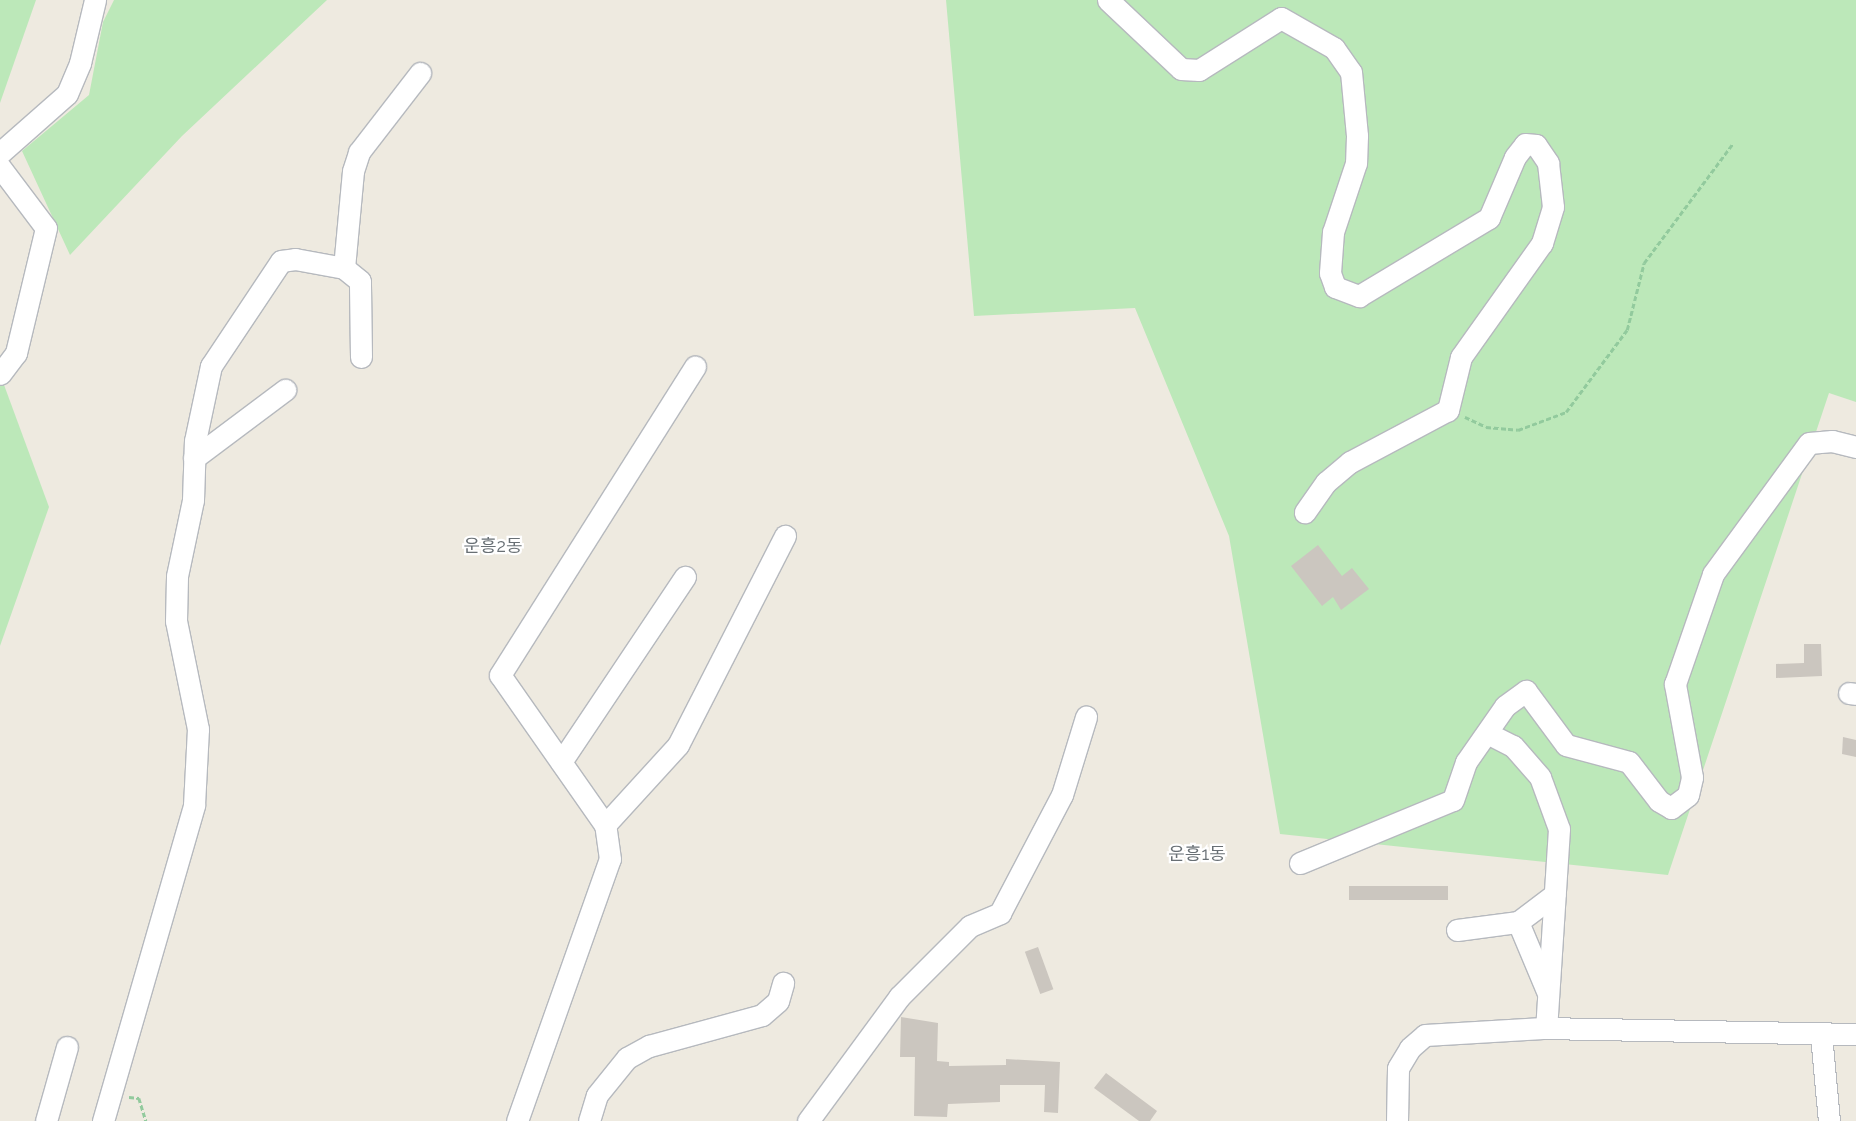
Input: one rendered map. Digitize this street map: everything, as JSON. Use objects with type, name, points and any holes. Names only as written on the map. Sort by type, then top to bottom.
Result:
[{"type":"street","points":[[0,153],[67,94],[80,63],[95,0]]},
{"type":"street","points":[[1108,0],[1181,69],[1199,70],[1281,18],[1334,48],[1351,72],[1358,136],[1356,163],[1333,232],[1330,273],[1335,286],[1359,296],[1490,218],[1515,157],[1525,144],[1544,152],[1553,192],[1551,222],[1526,271],[1461,357],[1448,410],[1350,462],[1326,482],[1305,512]]},
{"type":"street","points":[[344,268],[345,233],[359,152],[420,73]]},
{"type":"street","points":[[0,167],[46,228],[16,353],[0,374]]},
{"type":"street","points":[[103,1121],[194,805],[198,730],[176,621],[177,576],[193,500],[194,458],[211,366],[282,261],[295,259],[344,268],[360,281],[361,357]]},
{"type":"street","points":[[517,1121],[610,859],[604,825],[500,675],[695,367]]},
{"type":"street","points":[[194,458],[285,390]]},
{"type":"street","points":[[1300,863],[1397,827],[1452,800],[1466,762],[1505,706],[1526,691],[1566,745],[1629,762],[1659,801],[1671,808],[1682,799],[1692,778],[1675,684],[1713,574],[1809,443],[1832,441],[1856,446]]},
{"type":"street","points":[[604,825],[678,745],[785,536]]},
{"type":"street","points":[[561,762],[685,577]]},
{"type":"street","points":[[808,1121],[899,997],[970,926],[1000,912],[1062,795],[1086,717]]},
{"type":"street","points":[[1487,733],[1513,746],[1540,777],[1559,829],[1546,1028]]},
{"type":"street","points":[[1457,930],[1518,922],[1555,894]]},
{"type":"street","points":[[1518,922],[1548,994]]},
{"type":"street","points":[[589,1121],[597,1095],[626,1058],[648,1046],[762,1014],[778,1001],[783,983]]},
{"type":"street","points":[[1397,1121],[1398,1068],[1425,1035],[1546,1028],[1821,1035],[1856,1034]]},
{"type":"street","points":[[1821,1035],[1829,1121]]},
{"type":"street","points":[[46,1121],[67,1047]]},
{"type":"path","points":[[1448,410],[1486,427],[1518,430],[1566,412],[1627,330],[1644,264],[1733,143]]},
{"type":"path","points":[[110,1093],[139,1098],[146,1121]]},
{"type":"green space","points":[[0,0],[36,0],[0,103]]},
{"type":"green space","points":[[114,0],[327,0],[182,136],[70,255],[22,151],[89,95],[103,22]]},
{"type":"green space","points":[[946,0],[1856,0],[1856,402],[1829,393],[1668,875],[1280,834],[1229,536],[1135,308],[974,316]]},
{"type":"green space","points":[[0,374],[49,507],[0,646]]},
{"type":"building","points":[[1318,545],[1342,576],[1352,568],[1369,589],[1341,610],[1333,597],[1322,606],[1291,566]]},
{"type":"building","points":[[1804,644],[1821,644],[1822,676],[1776,678],[1776,664],[1804,663]]},
{"type":"building","points":[[1843,737],[1856,740],[1856,757],[1842,754]]},
{"type":"building","points":[[1349,886],[1448,886],[1448,900],[1349,900]]},
{"type":"building","points":[[1038,947],[1053,989],[1040,994],[1025,952]]},
{"type":"building","points":[[901,1017],[938,1023],[937,1061],[949,1062],[949,1066],[1006,1065],[1006,1059],[1060,1062],[1058,1113],[1044,1112],[1045,1085],[1000,1085],[1000,1102],[948,1104],[947,1117],[914,1116],[915,1057],[900,1057]]},
{"type":"building","points":[[1106,1073],[1157,1111],[1150,1121],[1139,1121],[1094,1088]]},
{"type":"district","name":"운흥2동","points":[[493,546]]},
{"type":"district","name":"운흥1동","points":[[1197,854]]}]
